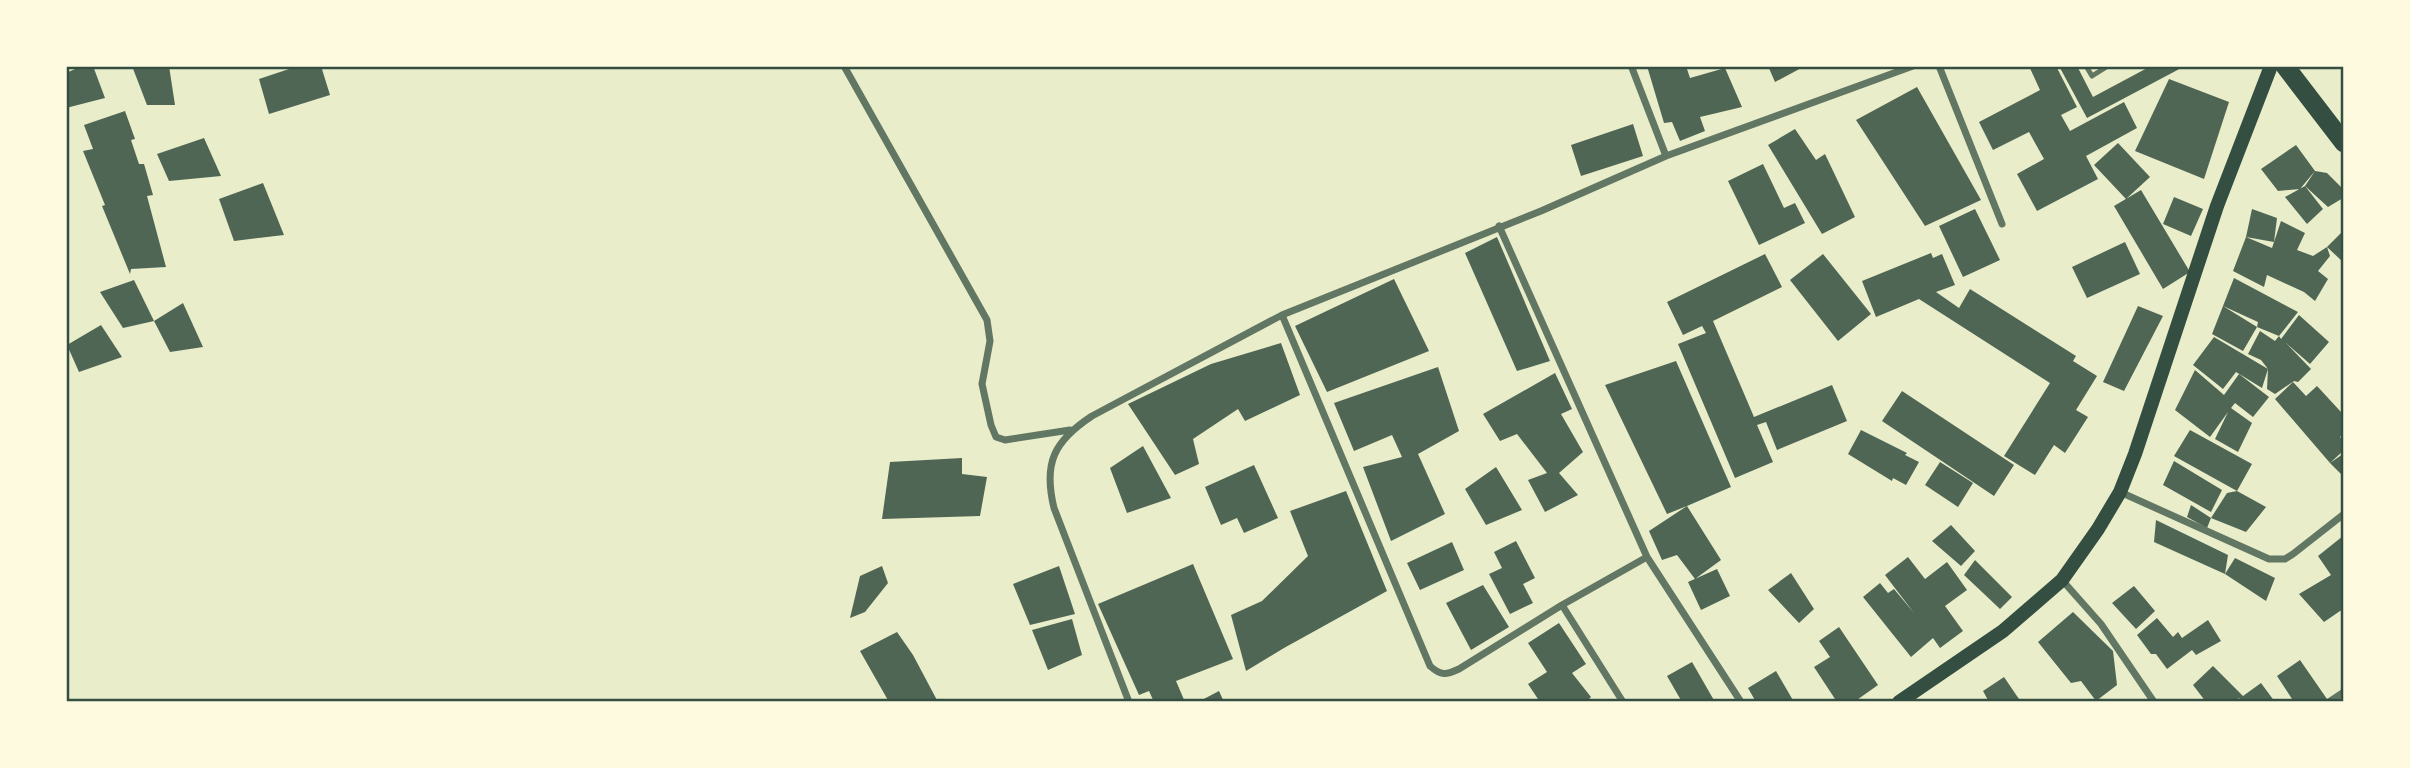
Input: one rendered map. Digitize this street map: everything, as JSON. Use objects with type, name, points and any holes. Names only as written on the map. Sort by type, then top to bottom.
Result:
[{"type":"highway","points":[[2285,66],[2343,143]]},
{"type":"main road","points":[[1899,702],[2003,631],[2062,580],[2098,530],[2120,492],[2153,404],[2217,205],[2271,66]]},
{"type":"street","points":[[844,66],[987,320],[990,341],[982,384],[996,437],[1005,440],[1070,430]]},
{"type":"street","points":[[1129,702],[1049,489],[1049,471],[1055,451],[1070,430],[1092,415],[1282,315],[1541,211],[1666,156],[1913,66]]},
{"type":"street","points":[[1939,66],[2002,224]]},
{"type":"street","points":[[1632,68],[1666,156]]},
{"type":"street","points":[[1499,226],[1647,556],[1741,702]]},
{"type":"street","points":[[1282,315],[1430,666],[1438,673],[1447,674],[1647,556]]},
{"type":"street","points":[[2120,492],[2269,559],[2278,560],[2293,554],[2343,514]]},
{"type":"street","points":[[2062,580],[2101,624],[2154,702]]},
{"type":"street","points":[[1562,605],[1623,702]]},
{"type":"street","points":[[2329,702],[2343,692]]},
{"type":"lane","points":[[2086,66],[2092,76],[2105,67]]},
{"type":"building","points":[[82,66],[93,66],[105,98],[66,108],[66,73]]},
{"type":"building","points":[[132,66],[169,66],[175,105],[147,105]]},
{"type":"building","points":[[298,66],[321,66],[330,95],[269,114],[259,79]]},
{"type":"building","points":[[1647,66],[1686,66],[1690,78],[1725,68],[1742,107],[1700,117],[1705,131],[1680,141],[1672,122],[1664,123]]},
{"type":"building","points":[[1768,66],[1805,66],[1775,82]]},
{"type":"building","points":[[2029,66],[2056,66],[2077,107],[2061,115],[2070,131],[2124,102],[2137,128],[2086,156],[2098,179],[2037,211],[2017,174],[2044,159],[2029,132],[1993,150],[1979,122],[2040,90]]},
{"type":"building","points":[[2059,66],[2077,66],[2093,97],[2151,66],[2185,66],[2087,118]]},
{"type":"building","points":[[2169,79],[2229,102],[2204,179],[2135,151]]},
{"type":"building","points":[[1917,87],[1981,200],[1925,226],[1856,120]]},
{"type":"building","points":[[125,111],[135,139],[131,140],[139,164],[144,164],[153,195],[147,196],[166,267],[131,269],[130,274],[83,151],[93,149],[84,125]]},
{"type":"building","points":[[1633,124],[1643,156],[1581,176],[1571,145]]},
{"type":"building","points":[[1795,129],[1816,160],[1825,154],[1855,217],[1822,234],[1768,145]]},
{"type":"building","points":[[204,138],[221,176],[169,181],[157,154]]},
{"type":"building","points":[[2118,143],[2150,177],[2126,199],[2094,165]]},
{"type":"building","points":[[2296,145],[2315,171],[2300,189],[2278,191],[2261,169]]},
{"type":"building","points":[[1763,164],[1784,208],[1795,203],[1805,223],[1759,245],[1728,181]]},
{"type":"building","points":[[2315,171],[2327,173],[2343,189],[2343,198],[2328,207],[2305,186]]},
{"type":"building","points":[[263,183],[284,235],[234,241],[219,199]]},
{"type":"building","points":[[2305,186],[2323,209],[2307,224],[2285,197]]},
{"type":"building","points":[[2141,190],[2190,272],[2163,289],[2114,206]]},
{"type":"building","points":[[2174,197],[2203,209],[2191,236],[2163,224]]},
{"type":"building","points":[[1975,209],[2000,260],[1963,277],[1939,226]]},
{"type":"building","points":[[2252,209],[2277,218],[2274,242],[2246,237]]},
{"type":"building","points":[[2281,221],[2305,233],[2297,250],[2313,256],[2327,247],[2330,256],[2318,271],[2328,279],[2315,301],[2304,292],[2267,275],[2264,287],[2233,271],[2246,237],[2272,248]]},
{"type":"building","points":[[2343,231],[2343,262],[2327,247]]},
{"type":"building","points":[[1497,237],[1550,361],[1517,371],[1465,253]]},
{"type":"building","points":[[2125,242],[2140,274],[2087,298],[2072,267]]},
{"type":"building","points":[[1931,253],[1933,258],[1942,254],[1955,285],[1936,292],[1959,308],[1970,289],[2076,356],[2073,361],[2097,376],[2076,410],[2088,417],[2065,453],[2054,445],[2035,475],[2004,456],[2050,383],[1919,299],[1876,317],[1862,281]]},
{"type":"building","points":[[1765,254],[1782,287],[1713,321],[1754,417],[1832,385],[1847,421],[1777,450],[1766,422],[1757,425],[1773,462],[1735,478],[1678,344],[1706,333],[1702,326],[1683,335],[1667,302]]},
{"type":"building","points":[[1823,254],[1871,314],[1838,341],[1790,280]]},
{"type":"building","points":[[2234,278],[2298,312],[2279,336],[2257,327],[2258,322],[2223,306]]},
{"type":"building","points":[[1394,279],[1429,351],[1327,392],[1295,326]]},
{"type":"building","points":[[134,280],[154,321],[123,328],[100,292]]},
{"type":"building","points":[[183,303],[203,347],[170,352],[154,321]]},
{"type":"building","points":[[2138,306],[2163,316],[2124,391],[2103,382]]},
{"type":"building","points":[[2223,306],[2257,327],[2243,351],[2212,334]]},
{"type":"building","points":[[2299,315],[2329,342],[2310,364],[2285,342],[2311,369],[2298,382],[2294,381],[2275,394],[2267,389],[2268,369],[2261,360],[2248,354],[2260,331],[2275,341],[2279,336],[2281,339]]},
{"type":"building","points":[[101,325],[122,357],[79,372],[67,345]]},
{"type":"building","points":[[2214,337],[2268,369],[2262,388],[2236,372],[2223,389],[2193,365]]},
{"type":"building","points":[[1281,343],[1300,395],[1245,421],[1238,409],[1193,439],[1199,464],[1175,475],[1128,404],[1211,364]]},
{"type":"building","points":[[1676,361],[1731,487],[1667,514],[1605,385]]},
{"type":"building","points":[[1438,367],[1459,431],[1418,454],[1445,514],[1391,541],[1363,467],[1402,457],[1392,435],[1354,451],[1334,403]]},
{"type":"building","points":[[2195,370],[2224,395],[2239,374],[2269,397],[2253,417],[2235,403],[2231,408],[2252,423],[2238,452],[2215,439],[2228,412],[2210,437],[2175,410]]},
{"type":"building","points":[[1555,373],[1572,409],[1561,414],[1583,452],[1559,473],[1578,495],[1545,512],[1528,480],[1547,473],[1517,434],[1500,441],[1483,414]]},
{"type":"building","points":[[2293,382],[2306,396],[2317,386],[2341,412],[2343,410],[2343,434],[2340,437],[2343,451],[2330,463],[2275,399]]},
{"type":"building","points":[[1902,391],[2014,465],[1994,496],[1882,421]]},
{"type":"building","points":[[1861,430],[1919,462],[1906,485],[1893,478],[1892,481],[1848,454]]},
{"type":"building","points":[[2190,430],[2252,464],[2237,491],[2174,456]]},
{"type":"building","points":[[1143,446],[1171,498],[1127,513],[1110,468]]},
{"type":"building","points":[[2343,454],[2343,476],[2330,463]]},
{"type":"building","points":[[962,458],[962,474],[987,477],[980,516],[882,519],[890,462]]},
{"type":"building","points":[[2174,461],[2222,490],[2211,512],[2163,485]]},
{"type":"building","points":[[1940,462],[1973,483],[1958,507],[1925,485]]},
{"type":"building","points":[[1254,465],[1278,518],[1244,533],[1237,518],[1221,525],[1205,487]]},
{"type":"building","points":[[1496,467],[1522,510],[1486,525],[1465,489]]},
{"type":"building","points":[[1346,491],[1387,591],[1246,671],[1231,615],[1262,601],[1308,556],[1290,511]]},
{"type":"building","points":[[2237,491],[2266,507],[2246,532],[2211,518],[2227,493]]},
{"type":"building","points":[[2191,505],[2211,518],[2207,528],[2187,517]]},
{"type":"building","points":[[1687,506],[1721,560],[1695,579],[1677,555],[1662,560],[1649,531]]},
{"type":"building","points":[[2156,520],[2228,555],[2225,574],[2154,542]]},
{"type":"building","points":[[1951,525],[1975,551],[1961,566],[1932,541]]},
{"type":"building","points":[[2343,536],[2343,609],[2324,622],[2299,594],[2331,575],[2318,556]]},
{"type":"building","points":[[1516,541],[1535,578],[1523,584],[1533,603],[1510,614],[1489,574],[1502,568],[1494,552]]},
{"type":"building","points":[[1452,542],[1464,570],[1420,590],[1407,563]]},
{"type":"building","points":[[1908,557],[1925,579],[1947,562],[1967,590],[1945,606],[1963,631],[1940,648],[1933,638],[1911,657],[1863,597],[1880,583],[1888,593],[1894,589],[1914,613],[1885,575]]},
{"type":"building","points":[[2235,558],[2275,578],[2266,601],[2225,574]]},
{"type":"building","points":[[1975,560],[2012,597],[2000,609],[1964,575]]},
{"type":"building","points":[[1193,564],[1233,659],[1176,681],[1185,702],[1154,702],[1149,691],[1139,695],[1098,604]]},
{"type":"building","points":[[882,566],[888,583],[865,612],[850,618],[860,576]]},
{"type":"building","points":[[1059,566],[1075,614],[1030,625],[1013,584]]},
{"type":"building","points":[[1717,569],[1730,596],[1701,610],[1688,582]]},
{"type":"building","points":[[1791,573],[1814,609],[1799,623],[1768,590]]},
{"type":"building","points":[[1483,585],[1509,627],[1471,650],[1446,603]]},
{"type":"building","points":[[2134,586],[2155,611],[2136,629],[2112,603]]},
{"type":"building","points":[[2073,612],[2113,651],[2117,685],[2096,701],[2081,681],[2071,683],[2038,642]]},
{"type":"building","points":[[2157,618],[2173,637],[2178,632],[2182,638],[2208,620],[2221,641],[2196,655],[2192,650],[2167,669],[2137,635]]},
{"type":"building","points":[[1072,619],[1082,655],[1048,670],[1032,630]]},
{"type":"building","points":[[1559,623],[1586,664],[1572,673],[1591,697],[1586,702],[1540,702],[1528,684],[1547,672],[1528,643]]},
{"type":"building","points":[[1839,627],[1878,685],[1854,702],[1837,702],[1814,667],[1830,657],[1819,641]]},
{"type":"building","points":[[897,632],[913,655],[938,702],[889,702],[860,651]]},
{"type":"building","points":[[2300,660],[2327,699],[2322,702],[2294,702],[2277,676]]},
{"type":"building","points":[[1692,662],[1715,702],[1682,702],[1667,676]]},
{"type":"building","points":[[2213,666],[2243,696],[2261,683],[2275,702],[2242,702],[2239,698],[2234,702],[2206,702],[2193,685]]},
{"type":"building","points":[[1776,671],[1794,702],[1756,702],[1748,688]]},
{"type":"building","points":[[2004,677],[2021,702],[1989,702],[1983,691]]},
{"type":"building","points":[[1219,691],[1224,702],[1198,702]]}]
